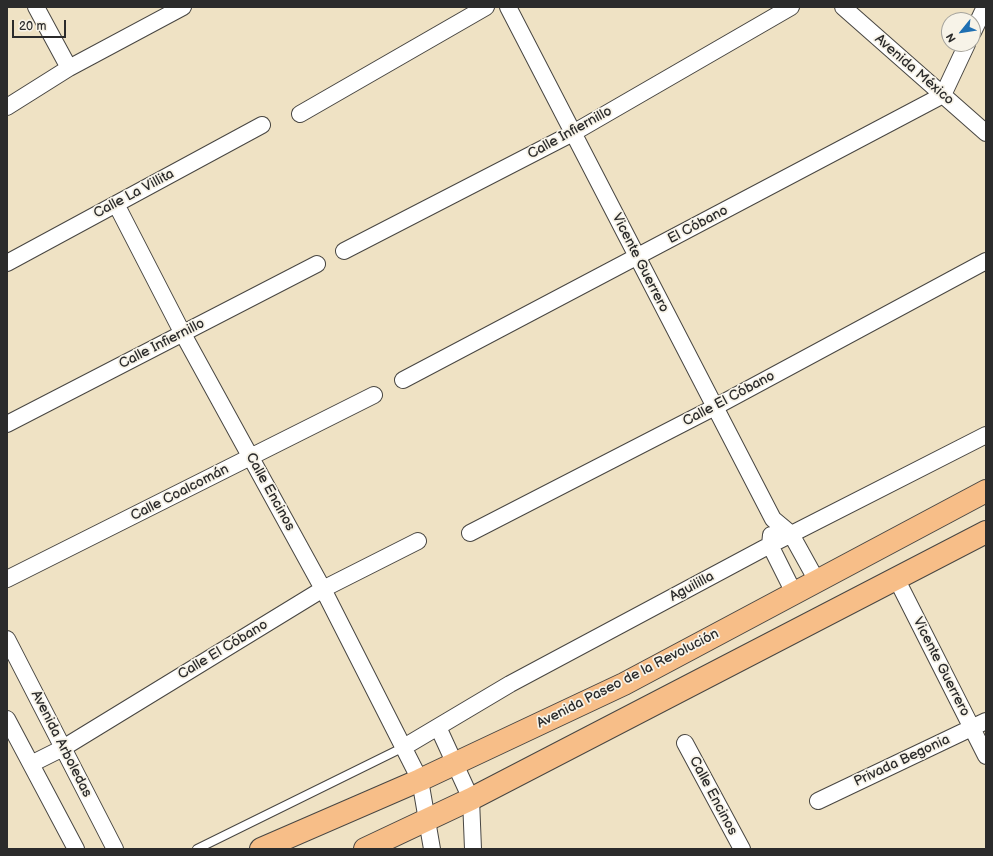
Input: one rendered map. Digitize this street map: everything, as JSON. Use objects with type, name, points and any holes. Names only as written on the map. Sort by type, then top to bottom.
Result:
[{"type":"main road","name":"Avenida Paseo de la Revolución","points":[[261,849],[420,780],[624,684],[986,491]]},
{"type":"main road","points":[[365,849],[471,799],[986,532]]},
{"type":"main road","points":[[787,597],[796,630]]},
{"type":"street","points":[[36,7],[70,68]]},
{"type":"street","points":[[7,107],[70,68],[183,7]]},
{"type":"street","points":[[300,114],[486,7]]},
{"type":"street","name":"Vicente Guerrero","points":[[508,7],[773,519],[791,534],[817,581]]},
{"type":"street","name":"Calle Infiernillo","points":[[344,251],[573,133],[791,7]]},
{"type":"street","name":"Avenida México","points":[[843,7],[986,133]]},
{"type":"street","points":[[943,95],[963,52]]},
{"type":"street","name":"El Cóbano","points":[[403,380],[943,95]]},
{"type":"street","name":"Calle La Villita","points":[[7,263],[262,126]]},
{"type":"street","name":"Calle Encinos","points":[[116,204],[183,334],[323,588],[404,747],[420,780],[432,849]]},
{"type":"street","name":"Calle El Cóbano","points":[[470,533],[715,407],[986,261]]},
{"type":"street","name":"Calle Infiernillo","points":[[7,424],[317,264]]},
{"type":"street","name":"Calle Coalcomán","points":[[7,579],[374,395]]},
{"type":"street","name":"Aguililla","points":[[404,747],[510,684],[791,534],[986,435]]},
{"type":"street","points":[[773,519],[770,545],[787,597]]},
{"type":"street","name":"Calle El Cóbano","points":[[31,764],[63,748],[323,588],[418,542]]},
{"type":"street","name":"Vicente Guerrero","points":[[896,578],[986,756]]},
{"type":"street","name":"Avenida Arboledas","points":[[7,639],[115,849]]},
{"type":"street","points":[[7,718],[76,849]]},
{"type":"street","name":"Privada Begonia","points":[[818,801],[986,720]]},
{"type":"street","points":[[438,727],[471,799],[473,849]]},
{"type":"street","name":"Calle Encinos","points":[[685,743],[742,849]]},
{"type":"lane","points":[[197,849],[404,747]]}]
